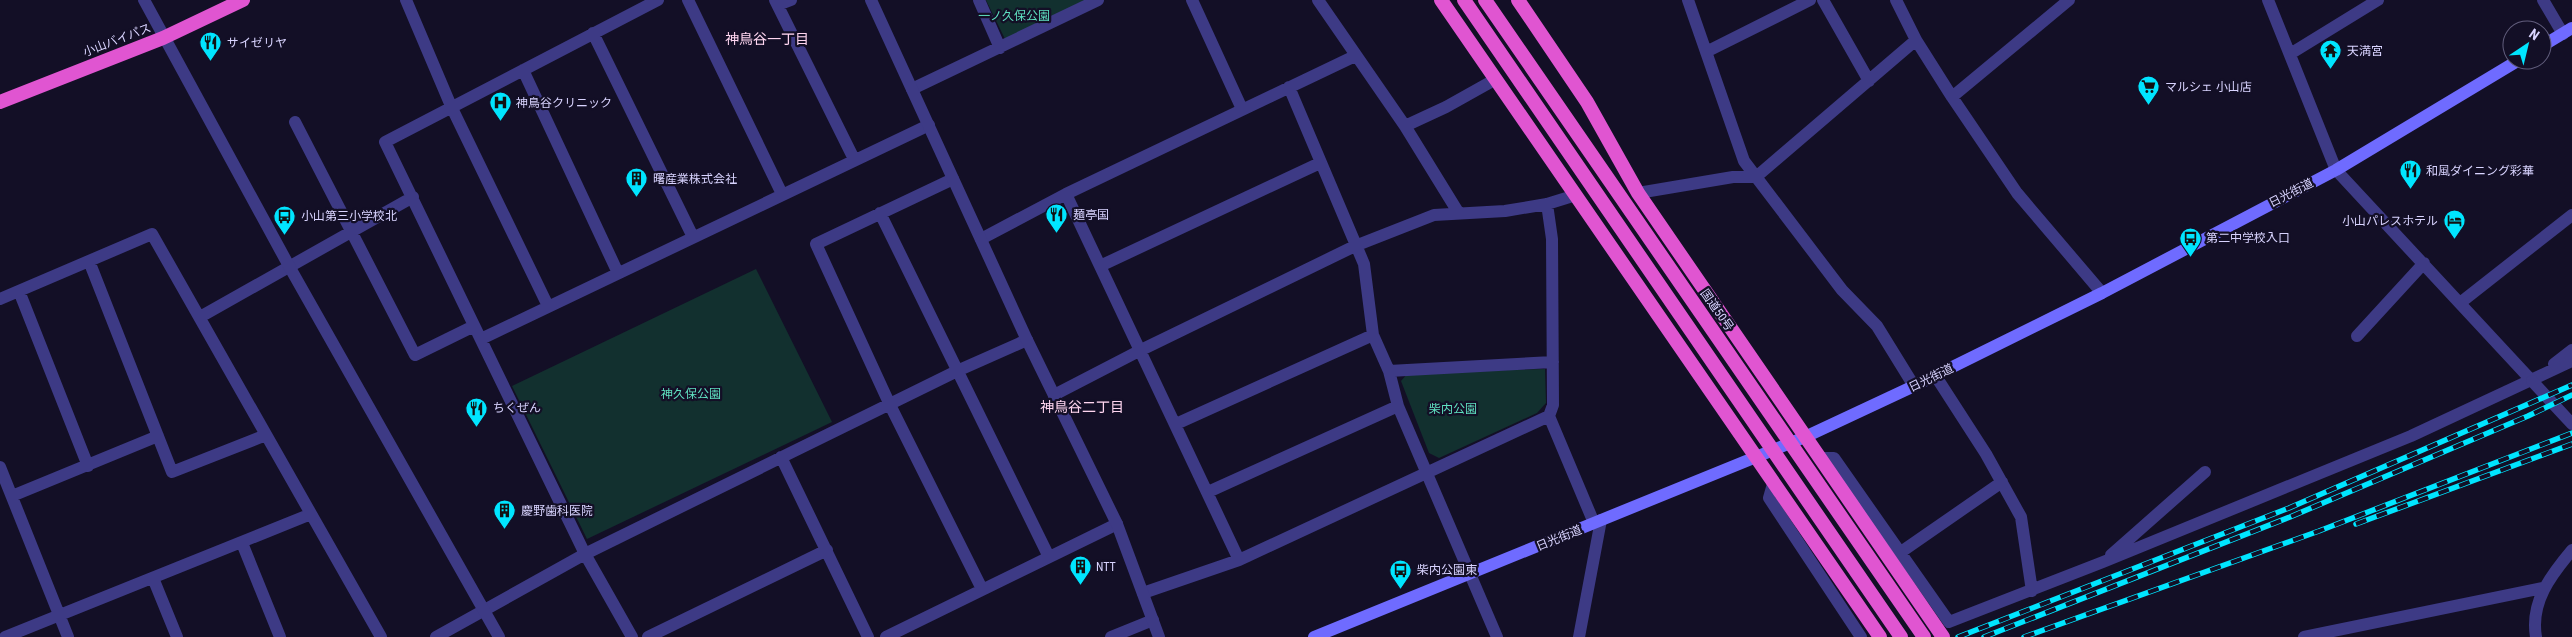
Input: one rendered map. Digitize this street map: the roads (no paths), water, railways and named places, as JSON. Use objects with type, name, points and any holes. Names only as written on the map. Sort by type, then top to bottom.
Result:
[{"type":"highway","name":"小山バイパス","points":[[0,102],[163,38],[243,0]]},
{"type":"highway","points":[[1441,0],[1880,637]]},
{"type":"highway","points":[[1464,0],[1901,637]]},
{"type":"highway","name":"国道50号","points":[[1485,0],[1924,637]]},
{"type":"highway","points":[[1518,0],[1586,102],[1638,193],[1943,637]]},
{"type":"main road","points":[[2552,40],[2567,31]]},
{"type":"main road","name":"日光街道","points":[[1314,637],[1598,522],[1754,456],[1805,437],[1935,376],[2102,293],[2336,170],[2502,70]]},
{"type":"street","points":[[144,0],[163,38],[289,266],[499,637]]},
{"type":"street","points":[[406,0],[451,106],[548,306]]},
{"type":"street","points":[[632,637],[585,554],[385,142],[658,0]]},
{"type":"street","points":[[688,0],[782,194]]},
{"type":"street","points":[[790,0],[777,3],[854,159]]},
{"type":"street","points":[[872,0],[1027,340],[1116,524],[1159,637]]},
{"type":"street","points":[[979,0],[1000,48]]},
{"type":"street","points":[[912,89],[1098,0]]},
{"type":"street","points":[[1192,0],[1242,109]]},
{"type":"street","points":[[1318,0],[1405,126],[1458,212]]},
{"type":"street","points":[[1688,0],[1744,161],[1836,283],[1876,326],[1914,386]]},
{"type":"street","points":[[1706,52],[1810,0]]},
{"type":"street","points":[[1823,0],[1869,80]]},
{"type":"street","points":[[1952,97],[2069,0]]},
{"type":"street","points":[[2268,0],[2336,170],[2572,424]]},
{"type":"street","points":[[2290,54],[2378,0]]},
{"type":"street","points":[[2543,0],[2567,31]]},
{"type":"street","points":[[1901,2],[1916,40],[2017,193],[2102,293]]},
{"type":"street","points":[[593,33],[693,237]]},
{"type":"street","points":[[1638,193],[1733,177],[1756,177],[1916,40]]},
{"type":"street","points":[[981,239],[1066,194],[1355,56]]},
{"type":"street","points":[[523,70],[618,273]]},
{"type":"street","points":[[1405,126],[1446,107],[1496,79]]},
{"type":"street","points":[[1289,87],[1364,264],[1373,335],[1389,371],[1398,406],[1496,637]]},
{"type":"street","points":[[295,122],[353,231],[415,355],[474,326]]},
{"type":"street","points":[[480,340],[928,125]]},
{"type":"street","points":[[1100,266],[1320,163]]},
{"type":"street","points":[[953,179],[816,244],[890,405],[982,589]]},
{"type":"street","points":[[1066,194],[1239,560]]},
{"type":"street","points":[[1054,395],[1139,351],[1356,246],[1434,215],[1458,212],[1505,211],[1547,204],[1576,195]]},
{"type":"street","points":[[200,317],[413,198]]},
{"type":"street","points":[[1547,204],[1552,238],[1553,405],[1549,416],[1598,522],[1578,637]]},
{"type":"street","points":[[880,213],[1050,557]]},
{"type":"street","points":[[2460,303],[2572,215]]},
{"type":"street","points":[[0,299],[152,234],[381,637]]},
{"type":"street","points":[[89,261],[172,472],[266,435]]},
{"type":"street","points":[[2357,336],[2424,263]]},
{"type":"street","points":[[19,291],[88,466]]},
{"type":"street","points":[[1176,424],[1373,335]]},
{"type":"street","points":[[436,637],[585,554],[957,371],[1027,340]]},
{"type":"street","points":[[2532,381],[2572,350]]},
{"type":"street","points":[[1819,458],[1834,458],[1949,622],[2032,591],[2411,436],[2572,361]]},
{"type":"street","points":[[1389,371],[1553,362]]},
{"type":"street","points":[[1935,376],[2002,482],[2021,517],[2032,591]]},
{"type":"street","points":[[1208,492],[1398,406]]},
{"type":"street","points":[[1143,593],[1239,560],[1427,471],[1549,416]]},
{"type":"street","points":[[12,496],[158,436]]},
{"type":"street","points":[[781,457],[868,637]]},
{"type":"street","points":[[0,467],[68,637]]},
{"type":"street","points":[[2103,562],[2205,472]]},
{"type":"street","points":[[1901,552],[2002,482]]},
{"type":"street","points":[[1773,484],[1769,498],[1860,637]]},
{"type":"street","points":[[5,637],[312,514]]},
{"type":"street","points":[[886,637],[1116,524]]},
{"type":"street","points":[[242,543],[280,637]]},
{"type":"street","points":[[648,637],[826,550]]},
{"type":"street","points":[[2536,637],[2534,626],[2543,588],[2572,550]]},
{"type":"street","points":[[153,578],[177,637]]},
{"type":"street","points":[[2304,637],[2543,588]]},
{"type":"street","points":[[1111,637],[1153,620]]},
{"type":"railway","points":[[1958,637],[2289,508],[2572,385]]},
{"type":"railway","points":[[1984,637],[2290,517],[2528,416],[2572,395]]},
{"type":"railway","points":[[2024,637],[2319,531],[2572,433]]},
{"type":"railway","points":[[2356,524],[2572,444]]},
{"type":"place","name":"サイゼリヤ","points":[[211,62]]},
{"type":"place","name":"天満宮","points":[[2331,70]]},
{"type":"place","name":"マルシェ 小山店","points":[[2149,106]]},
{"type":"place","name":"神鳥谷クリニック","points":[[500,122]]},
{"type":"place","name":"和風ダイニング彩華","points":[[2410,190]]},
{"type":"place","name":"曙産業株式会社","points":[[637,198]]},
{"type":"place","name":"麺亭国","points":[[1057,234]]},
{"type":"place","name":"小山第三小学校北","points":[[285,235]]},
{"type":"place","name":"小山パレスホテル","points":[[2454,240]]},
{"type":"place","name":"第二中学校入口","points":[[2190,257]]},
{"type":"place","name":"ちくぜん","points":[[477,427]]},
{"type":"place","name":"慶野歯科医院","points":[[505,530]]},
{"type":"place","name":"NTT","points":[[1080,586]]},
{"type":"place","name":"柴内公園東","points":[[1401,589]]},
{"type":"district","name":"神鳥谷一丁目","points":[[767,39]]},
{"type":"district","name":"神鳥谷二丁目","points":[[1082,407]]},
{"type":"park label","name":"一ノ久保公園","points":[[1014,16]]},
{"type":"park label","name":"神久保公園","points":[[691,394]]},
{"type":"park label","name":"柴内公園","points":[[1453,409]]}]
